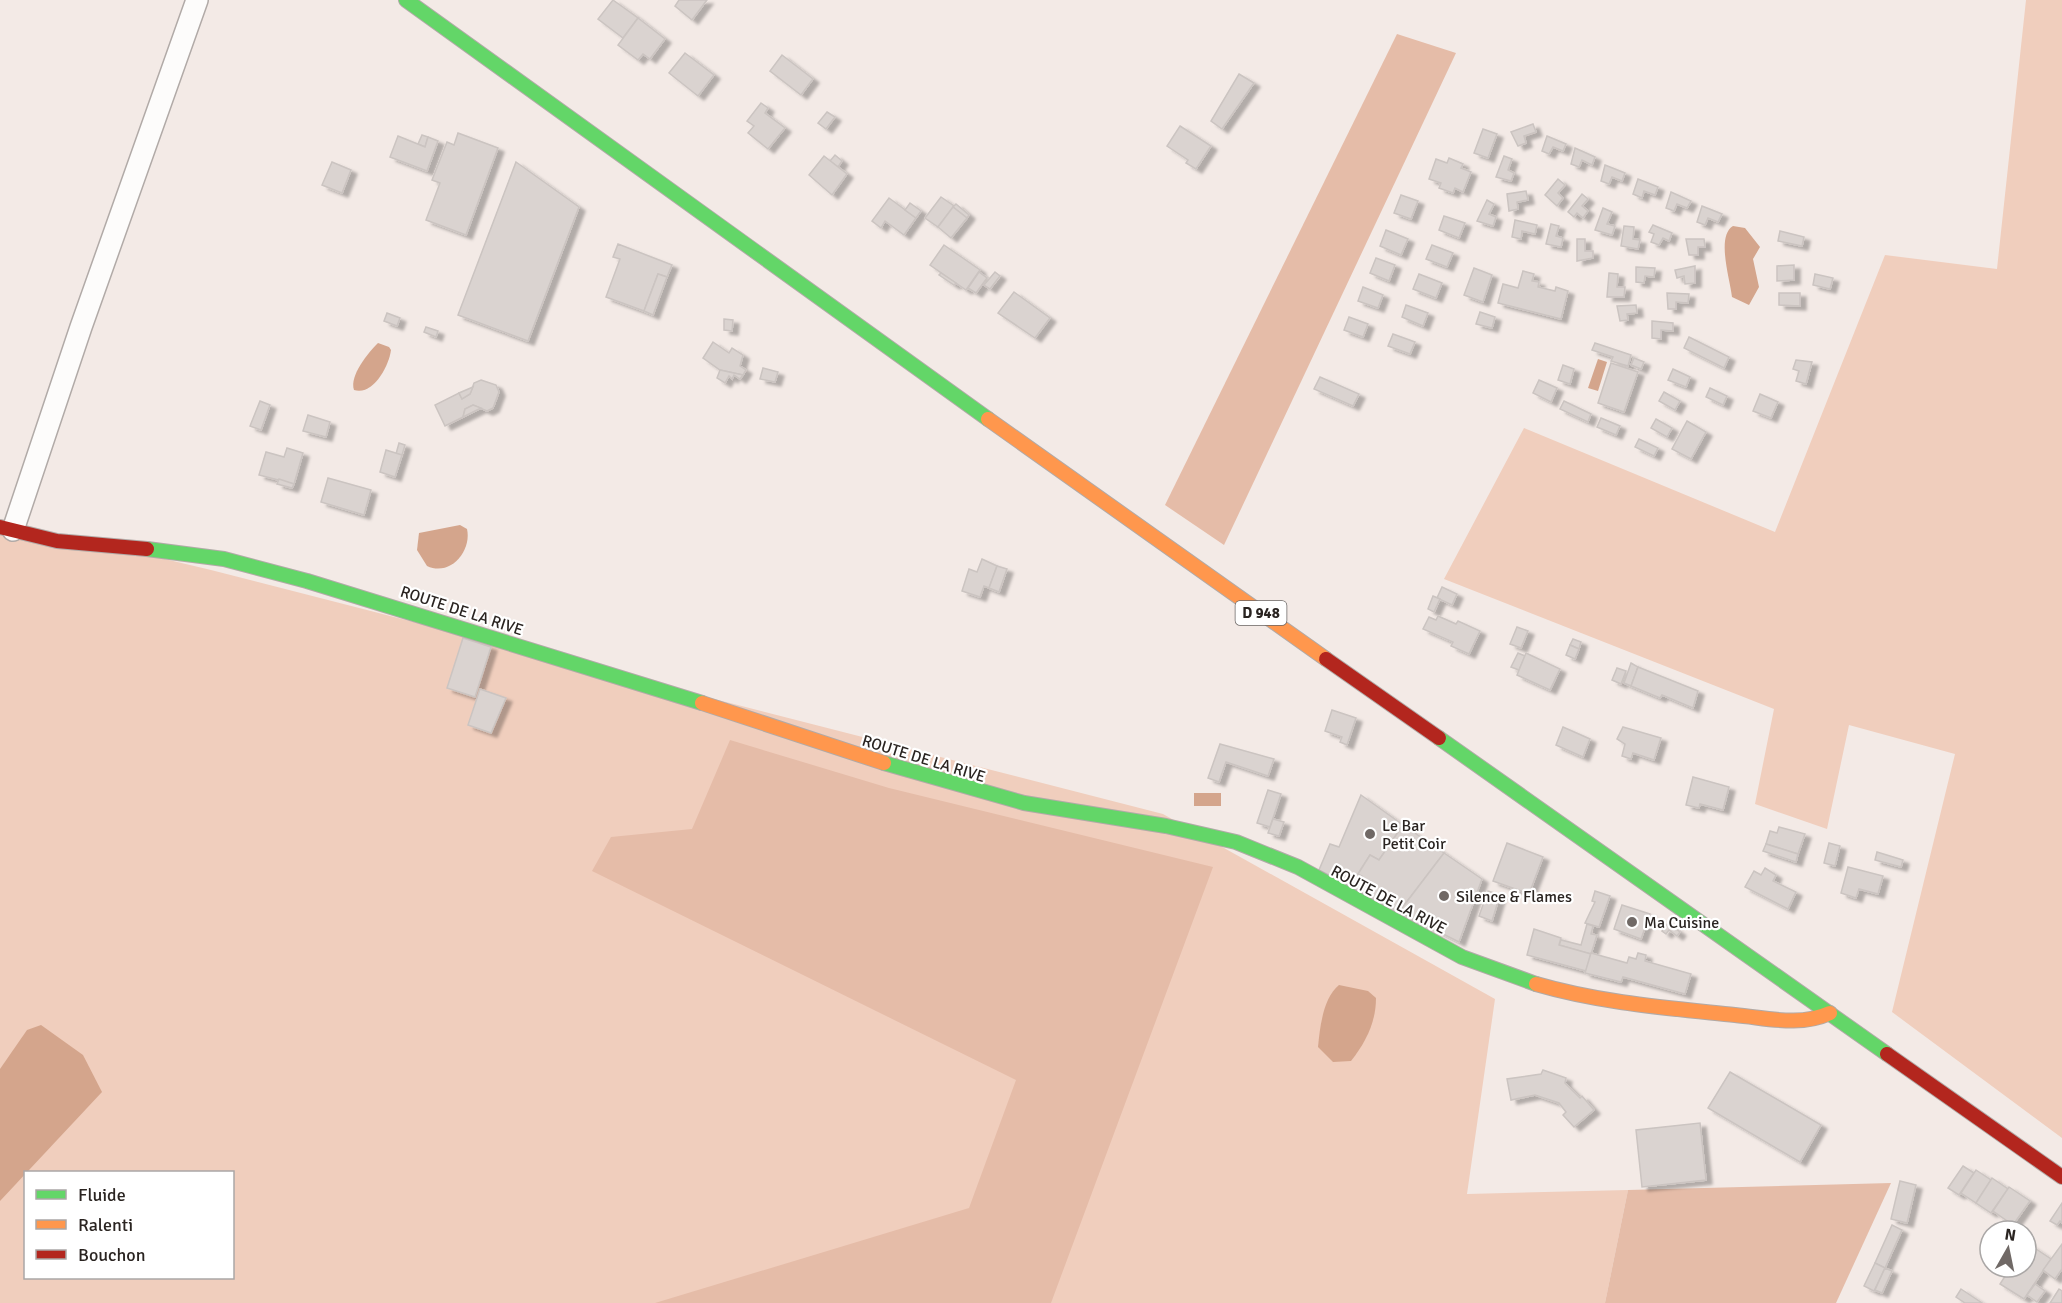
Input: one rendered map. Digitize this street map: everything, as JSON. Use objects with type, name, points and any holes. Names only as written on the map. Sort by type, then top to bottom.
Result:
[{"type":"main road","name":"D 948","points":[[406,0],[888,350],[2062,1177]]},
{"type":"main road","name":"ROUTE DE LA RIVE","points":[[6,528],[59,542],[238,562],[365,597],[736,714],[833,748],[992,795],[1069,813],[1160,825],[1241,844],[1272,855],[1435,943],[1492,970],[1559,989],[1637,1007],[1799,1020],[1820,1018],[1830,1013]]},
{"type":"street","points":[[6,528],[81,327],[197,0]]},
{"type":"shaded area","points":[[2026,0],[2062,0],[2062,1138],[1892,1012],[1955,754],[1849,725],[1827,829],[1755,804],[1774,709],[1444,579],[1524,428],[1775,532],[1885,255],[1997,269]]},
{"type":"shaded area","points":[[1397,34],[1456,53],[1224,545],[1165,505]]},
{"type":"shaded area","points":[[1733,226],[1745,228],[1760,247],[1753,259],[1759,287],[1749,305],[1732,297],[1725,239]]},
{"type":"shaded area","points":[[378,343],[391,350],[387,364],[379,378],[368,389],[354,390],[354,378],[357,372]]},
{"type":"shaded area","points":[[1598,359],[1607,362],[1598,391],[1588,388]]},
{"type":"shaded area","points":[[0,520],[211,570],[1163,814],[1495,999],[1467,1194],[1628,1190],[1605,1303],[0,1303]]},
{"type":"shaded area","points":[[460,525],[467,529],[468,537],[463,553],[451,565],[444,568],[427,566],[417,550],[419,533]]},
{"type":"shaded area","points":[[730,740],[889,788],[1213,867],[1051,1303],[655,1303],[969,1208],[1016,1080],[592,871],[611,837],[692,829]]},
{"type":"shaded area","points":[[1194,793],[1221,793],[1221,806],[1194,806]]},
{"type":"shaded area","points":[[1339,985],[1368,991],[1376,998],[1376,1007],[1369,1031],[1351,1061],[1333,1062],[1318,1047],[1326,1005],[1329,997]]},
{"type":"shaded area","points":[[41,1025],[83,1055],[102,1092],[28,1171],[24,1171],[24,1175],[0,1201],[0,1069],[27,1030]]},
{"type":"shaded area","points":[[1891,1183],[1836,1303],[1605,1303],[1628,1190]]},
{"type":"building","points":[[613,0],[638,18],[623,38],[598,19]]},
{"type":"building","points":[[679,0],[707,0],[692,20],[675,6]]},
{"type":"building","points":[[638,18],[665,39],[650,59],[643,54],[638,60],[618,45]]},
{"type":"building","points":[[685,53],[714,75],[698,96],[669,73]]},
{"type":"building","points":[[782,55],[813,79],[801,95],[770,71]]},
{"type":"building","points":[[1239,74],[1254,83],[1222,129],[1211,121]]},
{"type":"building","points":[[761,103],[768,108],[765,113],[785,128],[768,149],[748,133],[754,126],[747,121]]},
{"type":"building","points":[[827,112],[835,117],[826,129],[818,123]]},
{"type":"building","points":[[1533,124],[1536,132],[1524,136],[1526,143],[1518,146],[1511,132]]},
{"type":"building","points":[[1180,126],[1211,146],[1196,169],[1186,163],[1188,160],[1167,146]]},
{"type":"building","points":[[1483,129],[1497,134],[1488,158],[1474,153]]},
{"type":"building","points":[[458,133],[498,148],[466,235],[426,220],[440,183],[432,180],[447,142],[454,145]]},
{"type":"building","points":[[422,135],[428,137],[425,147],[418,144]]},
{"type":"building","points":[[398,136],[425,147],[428,137],[438,141],[427,171],[390,157]]},
{"type":"building","points":[[1547,136],[1566,144],[1563,151],[1553,147],[1549,154],[1542,151]]},
{"type":"building","points":[[1575,148],[1595,157],[1592,165],[1582,160],[1579,167],[1571,164]]},
{"type":"building","points":[[835,155],[842,161],[838,167],[830,161]]},
{"type":"building","points":[[824,156],[847,174],[832,195],[809,175]]},
{"type":"building","points":[[1504,156],[1512,159],[1508,170],[1514,173],[1511,181],[1496,177]]},
{"type":"building","points":[[1449,158],[1463,164],[1461,168],[1471,172],[1463,192],[1455,188],[1453,193],[1439,188],[1441,183],[1429,179],[1436,159],[1447,163]]},
{"type":"building","points":[[332,162],[351,170],[342,193],[322,185]]},
{"type":"building","points":[[516,162],[579,207],[528,341],[458,315]]},
{"type":"building","points":[[1605,165],[1625,173],[1622,181],[1612,177],[1609,184],[1601,181]]},
{"type":"building","points":[[1558,179],[1565,185],[1558,193],[1563,198],[1557,206],[1545,195]]},
{"type":"building","points":[[1638,179],[1658,187],[1655,195],[1644,191],[1642,198],[1633,194]]},
{"type":"building","points":[[1526,191],[1528,200],[1517,202],[1518,209],[1509,211],[1507,194]]},
{"type":"building","points":[[1671,192],[1691,201],[1687,208],[1677,204],[1674,211],[1666,208]]},
{"type":"building","points":[[1582,194],[1588,199],[1582,206],[1588,211],[1583,218],[1577,213],[1574,217],[1568,212]]},
{"type":"building","points":[[1401,195],[1418,201],[1411,219],[1394,213]]},
{"type":"building","points":[[941,197],[954,206],[938,227],[925,218]]},
{"type":"building","points":[[889,198],[916,218],[904,235],[885,221],[881,228],[872,221]]},
{"type":"building","points":[[1487,200],[1494,204],[1489,214],[1496,217],[1493,226],[1477,221]]},
{"type":"building","points":[[910,203],[921,211],[916,218],[905,210]]},
{"type":"building","points":[[956,204],[969,215],[967,218],[953,207]]},
{"type":"building","points":[[1702,206],[1722,214],[1718,222],[1708,218],[1705,225],[1697,222]]},
{"type":"building","points":[[953,207],[967,218],[951,238],[938,227]]},
{"type":"building","points":[[1603,208],[1612,212],[1607,224],[1615,226],[1612,235],[1595,230]]},
{"type":"building","points":[[1444,216],[1465,223],[1459,238],[1439,230]]},
{"type":"building","points":[[1515,220],[1537,225],[1535,234],[1522,231],[1521,239],[1512,237]]},
{"type":"building","points":[[1551,224],[1559,226],[1556,236],[1563,238],[1561,247],[1546,244]]},
{"type":"building","points":[[1653,225],[1672,233],[1669,241],[1663,238],[1659,245],[1651,242],[1654,234],[1649,232]]},
{"type":"building","points":[[1624,226],[1634,227],[1633,239],[1640,240],[1638,249],[1621,246]]},
{"type":"building","points":[[1386,230],[1408,239],[1401,255],[1380,246]]},
{"type":"building","points":[[1780,231],[1804,237],[1802,246],[1778,241]]},
{"type":"building","points":[[1577,239],[1585,239],[1585,251],[1593,251],[1593,258],[1577,261]]},
{"type":"building","points":[[1686,239],[1704,239],[1705,247],[1698,247],[1698,255],[1689,255]]},
{"type":"building","points":[[618,244],[672,265],[667,277],[658,274],[644,311],[606,297],[620,259],[613,257]]},
{"type":"building","points":[[944,245],[980,270],[966,290],[930,265]]},
{"type":"building","points":[[1432,245],[1453,253],[1447,267],[1426,259]]},
{"type":"building","points":[[1376,258],[1395,265],[1389,281],[1370,273]]},
{"type":"building","points":[[1794,265],[1794,280],[1777,281],[1777,266]]},
{"type":"building","points":[[1695,266],[1695,283],[1685,284],[1684,276],[1677,278],[1675,270]]},
{"type":"building","points":[[1636,267],[1655,268],[1654,277],[1645,276],[1644,283],[1636,282]]},
{"type":"building","points":[[1474,268],[1492,275],[1483,302],[1464,295]]},
{"type":"building","points":[[1523,271],[1534,274],[1532,281],[1539,282],[1538,287],[1555,291],[1556,287],[1568,291],[1561,319],[1498,303],[1503,284],[1518,288]]},
{"type":"building","points":[[979,272],[987,278],[976,293],[968,288]]},
{"type":"building","points":[[995,272],[1000,276],[990,289],[984,285]]},
{"type":"building","points":[[941,273],[956,283],[954,285],[939,275]]},
{"type":"building","points":[[1609,273],[1618,274],[1617,287],[1625,287],[1624,297],[1607,297]]},
{"type":"building","points":[[658,274],[667,277],[653,315],[644,311]]},
{"type":"building","points":[[1419,274],[1442,283],[1436,298],[1413,289]]},
{"type":"building","points":[[1815,274],[1833,278],[1830,289],[1813,285]]},
{"type":"building","points":[[1363,287],[1383,295],[1378,308],[1358,301]]},
{"type":"building","points":[[1014,292],[1050,318],[1035,338],[998,313]]},
{"type":"building","points":[[1667,293],[1689,294],[1688,303],[1676,302],[1676,309],[1668,309]]},
{"type":"building","points":[[1779,293],[1800,293],[1800,306],[1779,305]]},
{"type":"building","points":[[1406,305],[1428,313],[1423,326],[1402,317]]},
{"type":"building","points":[[1636,305],[1637,313],[1627,314],[1628,320],[1620,321],[1617,306]]},
{"type":"building","points":[[1480,312],[1495,317],[1492,328],[1476,324]]},
{"type":"building","points":[[387,313],[400,318],[397,326],[384,321]]},
{"type":"building","points":[[1349,317],[1368,324],[1363,337],[1344,330]]},
{"type":"building","points":[[724,319],[733,320],[732,331],[724,330]]},
{"type":"building","points":[[1652,321],[1673,323],[1673,331],[1661,330],[1661,339],[1652,338]]},
{"type":"building","points":[[426,327],[438,331],[436,337],[424,332]]},
{"type":"building","points":[[1393,334],[1415,342],[1410,354],[1388,346]]},
{"type":"building","points":[[1689,337],[1729,357],[1724,368],[1684,348]]},
{"type":"building","points":[[713,342],[729,353],[732,348],[743,355],[740,366],[746,370],[743,375],[720,370],[703,358]]},
{"type":"building","points":[[1595,343],[1631,355],[1628,366],[1611,361],[1613,357],[1592,350]]},
{"type":"building","points":[[1634,358],[1644,362],[1641,369],[1631,365]]},
{"type":"building","points":[[1796,360],[1812,362],[1806,384],[1796,381],[1799,371],[1793,369]]},
{"type":"building","points":[[1611,363],[1638,372],[1624,412],[1598,403]]},
{"type":"building","points":[[1563,365],[1574,369],[1570,384],[1558,380]]},
{"type":"building","points":[[763,368],[778,372],[775,382],[760,379]]},
{"type":"building","points":[[1673,369],[1690,377],[1686,387],[1668,380]]},
{"type":"building","points":[[720,370],[743,375],[740,379],[734,375],[732,379],[729,376],[725,383],[717,378]]},
{"type":"building","points":[[1320,377],[1359,394],[1353,406],[1314,389]]},
{"type":"building","points":[[481,380],[496,385],[499,392],[493,408],[487,411],[473,405],[465,409],[463,417],[445,426],[435,405],[459,393],[462,399],[470,394],[474,383]]},
{"type":"building","points":[[1539,380],[1557,388],[1551,402],[1533,393]]},
{"type":"building","points":[[473,387],[470,394],[462,399],[459,393]]},
{"type":"building","points":[[1710,388],[1727,396],[1723,405],[1706,397]]},
{"type":"building","points":[[1664,392],[1680,401],[1675,410],[1659,401]]},
{"type":"building","points":[[1760,394],[1778,402],[1771,418],[1753,411]]},
{"type":"building","points":[[260,401],[270,405],[261,430],[250,426]]},
{"type":"building","points":[[1564,401],[1591,414],[1588,422],[1560,409]]},
{"type":"building","points":[[473,405],[481,408],[463,417],[465,409]]},
{"type":"building","points":[[308,415],[330,422],[326,437],[303,431]]},
{"type":"building","points":[[1601,418],[1620,426],[1616,435],[1597,427]]},
{"type":"building","points":[[1656,419],[1672,428],[1667,437],[1651,428]]},
{"type":"building","points":[[1687,421],[1706,432],[1691,459],[1672,449]]},
{"type":"building","points":[[1639,439],[1658,448],[1654,456],[1635,447]]},
{"type":"building","points":[[399,443],[405,445],[402,455],[396,454]]},
{"type":"building","points":[[287,448],[303,453],[294,484],[259,475],[266,452],[284,457]]},
{"type":"building","points":[[386,450],[402,455],[395,477],[380,472]]},
{"type":"building","points":[[328,478],[371,490],[364,515],[321,502]]},
{"type":"building","points":[[279,479],[294,484],[292,488],[277,484]]},
{"type":"building","points":[[982,559],[997,566],[989,588],[984,586],[980,597],[962,591],[969,569],[977,572]]},
{"type":"building","points":[[997,566],[1007,569],[999,592],[989,588]]},
{"type":"building","points":[[1442,587],[1457,594],[1452,605],[1437,598]]},
{"type":"building","points":[[1433,596],[1440,599],[1434,612],[1428,609]]},
{"type":"building","points":[[1438,616],[1456,624],[1458,621],[1480,631],[1469,654],[1451,646],[1453,642],[1423,629],[1429,617],[1436,620]]},
{"type":"building","points":[[1517,627],[1528,631],[1521,648],[1510,644]]},
{"type":"building","points":[[463,638],[491,647],[475,697],[447,688]]},
{"type":"building","points":[[1573,639],[1581,642],[1579,649],[1570,645]]},
{"type":"building","points":[[1570,645],[1579,649],[1575,659],[1566,655]]},
{"type":"building","points":[[1518,653],[1525,656],[1519,670],[1511,667]]},
{"type":"building","points":[[1526,653],[1560,669],[1550,690],[1517,675]]},
{"type":"building","points":[[1631,663],[1638,667],[1631,686],[1624,683]]},
{"type":"building","points":[[1638,667],[1698,691],[1693,708],[1662,695],[1660,698],[1631,686]]},
{"type":"building","points":[[1617,668],[1626,671],[1621,684],[1612,680]]},
{"type":"building","points":[[480,689],[506,698],[491,733],[468,725]]},
{"type":"building","points":[[1332,710],[1356,718],[1347,745],[1340,742],[1342,737],[1325,731]]},
{"type":"building","points":[[1563,727],[1590,739],[1583,757],[1556,745]]},
{"type":"building","points":[[1623,727],[1661,738],[1654,760],[1633,753],[1631,759],[1622,756],[1625,744],[1617,739]]},
{"type":"building","points":[[1220,744],[1274,759],[1268,776],[1226,762],[1219,782],[1208,778]]},
{"type":"building","points":[[1693,777],[1729,787],[1723,810],[1700,804],[1699,808],[1686,805]]},
{"type":"building","points":[[1268,790],[1281,794],[1270,827],[1257,823]]},
{"type":"building","name":"Le Bar Petit Coir","points":[[1361,795],[1403,825],[1379,860],[1370,855],[1358,874],[1362,876],[1354,888],[1319,870],[1330,844],[1339,847]]},
{"type":"building","points":[[1273,819],[1284,822],[1279,836],[1268,833]]},
{"type":"building","points":[[1403,825],[1444,853],[1399,912],[1354,888],[1362,876],[1358,874],[1370,855],[1379,860]]},
{"type":"building","points":[[1779,827],[1805,834],[1798,854],[1766,844],[1770,831],[1777,833]]},
{"type":"building","points":[[1507,843],[1543,857],[1529,894],[1493,881]]},
{"type":"building","points":[[1829,843],[1840,846],[1835,866],[1824,863]]},
{"type":"building","points":[[1766,844],[1798,854],[1796,862],[1763,851]]},
{"type":"building","points":[[1877,852],[1903,860],[1901,867],[1875,860]]},
{"type":"building","name":"Silence & Flames","points":[[1444,853],[1482,879],[1459,942],[1399,912]]},
{"type":"building","points":[[1848,867],[1883,876],[1878,894],[1859,889],[1856,898],[1841,893]]},
{"type":"building","points":[[1765,868],[1776,875],[1773,881],[1796,892],[1788,909],[1745,887],[1754,871],[1761,875]]},
{"type":"building","points":[[1488,891],[1500,895],[1492,921],[1479,916]]},
{"type":"building","points":[[1595,891],[1610,896],[1599,927],[1585,923],[1595,902],[1592,901]]},
{"type":"building","name":"Ma Cuisine","points":[[1622,905],[1650,914],[1641,939],[1614,929]]},
{"type":"building","points":[[1668,923],[1680,932],[1677,936],[1669,930],[1666,934],[1662,931]]},
{"type":"building","points":[[1587,924],[1593,926],[1591,934],[1597,935],[1591,954],[1559,945],[1561,940],[1581,945]]},
{"type":"building","points":[[1534,929],[1561,938],[1559,945],[1591,954],[1586,971],[1527,955]]},
{"type":"building","points":[[1591,953],[1627,963],[1629,957],[1636,959],[1638,953],[1646,955],[1645,961],[1691,974],[1685,994],[1623,977],[1621,982],[1585,973]]},
{"type":"building","points":[[1543,1070],[1566,1078],[1565,1083],[1580,1098],[1582,1096],[1594,1110],[1574,1127],[1563,1115],[1566,1112],[1559,1103],[1535,1095],[1511,1100],[1507,1079],[1541,1074]]},
{"type":"building","points":[[1730,1072],[1821,1125],[1800,1162],[1708,1108]]},
{"type":"building","points":[[1700,1123],[1706,1180],[1642,1187],[1636,1130]]},
{"type":"building","points":[[1963,1166],[1974,1173],[1959,1195],[1948,1188]]},
{"type":"building","points":[[1976,1170],[1991,1180],[1976,1203],[1961,1193]]},
{"type":"building","points":[[1992,1178],[2008,1189],[1991,1213],[1976,1203]]},
{"type":"building","points":[[1900,1181],[1916,1185],[1907,1223],[1891,1219]]},
{"type":"building","points":[[2009,1187],[2030,1201],[2017,1219],[2004,1219],[1993,1211]]},
{"type":"building","points":[[2062,1203],[2062,1223],[2060,1221],[2057,1225],[2050,1221]]},
{"type":"building","points":[[1892,1225],[1902,1230],[1885,1268],[1875,1263]]},
{"type":"building","points":[[2062,1244],[2062,1269],[2055,1279],[2043,1270]]},
{"type":"building","points":[[2038,1250],[2051,1259],[2038,1278]]},
{"type":"building","points":[[1875,1263],[1885,1268],[1874,1291],[1864,1286]]},
{"type":"building","points":[[1885,1268],[1892,1271],[1882,1293],[1875,1290]]},
{"type":"building","points":[[2003,1279],[2038,1279],[2024,1299],[2000,1284]]},
{"type":"building","points":[[2035,1284],[2045,1291],[2037,1302],[2027,1295]]},
{"type":"building","points":[[1961,1289],[1982,1303],[1965,1303],[1956,1297]]},
{"type":"building","points":[[2059,1289],[2062,1291],[2062,1303],[2050,1303]]},
{"type":"traffic: fast","points":[[406,0],[988,419]]},
{"type":"traffic: fast","points":[[147,549],[224,559],[307,581],[702,703]]},
{"type":"traffic: fast","points":[[1439,738],[1887,1054]]},
{"type":"traffic: fast","points":[[884,763],[1024,803],[1166,826],[1236,842],[1298,867],[1462,957],[1536,984]]},
{"type":"traffic: slow","points":[[988,419],[1326,659]]},
{"type":"traffic: slow","points":[[702,703],[884,763]]},
{"type":"traffic: slow","points":[[1536,984],[1610,1000],[1771,1019],[1807,1020],[1830,1013]]},
{"type":"traffic: jam","points":[[0,527],[57,541],[147,549]]},
{"type":"traffic: jam","points":[[1326,659],[1439,738]]},
{"type":"traffic: jam","points":[[1887,1054],[2062,1177]]},
{"type":"place","name":"Le Bar Petit Coir","points":[[1370,834]]},
{"type":"place","name":"Silence & Flames","points":[[1444,896]]},
{"type":"place","name":"Ma Cuisine","points":[[1632,922]]}]
